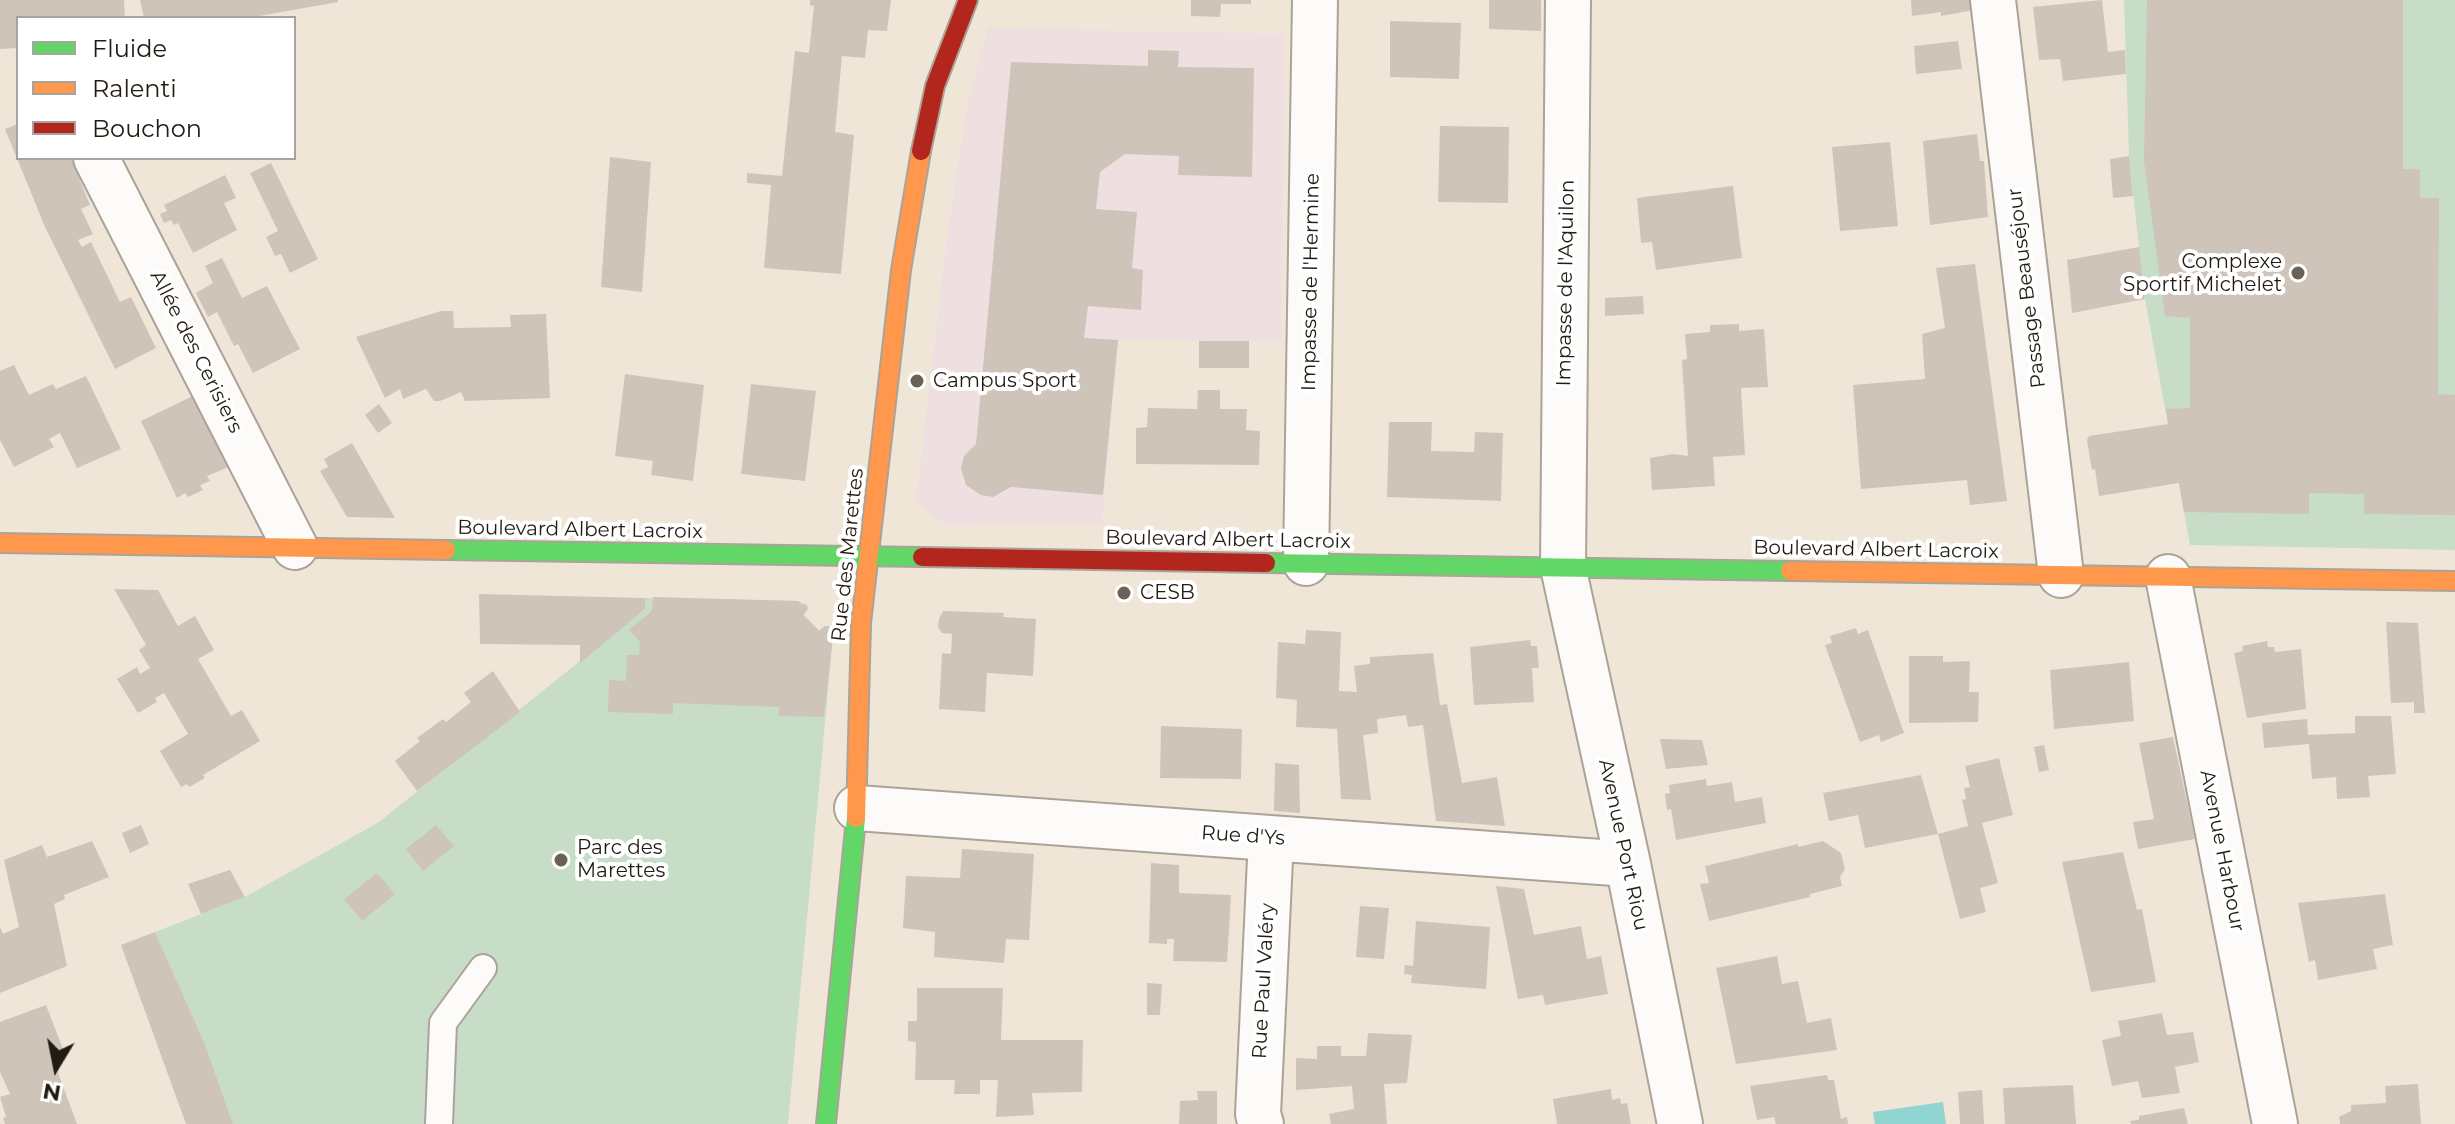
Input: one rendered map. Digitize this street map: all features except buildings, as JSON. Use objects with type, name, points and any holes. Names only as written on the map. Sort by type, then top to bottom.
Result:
[{"type":"street","name":"Rue des Marettes","points":[[826,1124],[857,808],[861,623],[901,270],[923,136],[935,86],[968,0]]},
{"type":"street","name":"Impasse de l'Hermine","points":[[1306,563],[1315,0]]},
{"type":"street","name":"Impasse de l'Aquilon","points":[[1563,567],[1568,0]]},
{"type":"street","name":"Passage Beauséjour","points":[[1993,0],[2061,575]]},
{"type":"street","name":"Allée des Cerisiers","points":[[97,160],[295,547]]},
{"type":"street","name":"Boulevard Albert Lacroix","points":[[0,543],[2455,581]]},
{"type":"street","name":"Avenue Port Riou","points":[[1563,567],[1628,864],[1680,1124]]},
{"type":"street","name":"Avenue Harbour","points":[[2168,577],[2275,1124]]},
{"type":"street","name":"Rue d'Ys","points":[[857,808],[1628,864]]},
{"type":"street","name":"Rue Paul Valéry","points":[[1261,1124],[1258,1114],[1271,838]]},
{"type":"lane","points":[[439,1124],[443,1023],[483,968]]},
{"type":"shaded area","points":[[988,28],[1284,34],[1282,341],[1118,340],[1102,525],[946,526],[916,503],[947,237],[968,101]]},
{"type":"green space","name":"Complexe Sportif Michelet","points":[[2124,0],[2455,0],[2455,550],[2190,545],[2145,299],[2129,156]]},
{"type":"green space","name":"Parc des Marettes","points":[[645,598],[798,601],[808,606],[804,615],[819,630],[829,626],[833,636],[788,1124],[233,1124],[205,1044],[155,932],[245,897],[379,822],[645,609]]},
{"type":"water","points":[[1943,1102],[1946,1124],[1875,1124],[1873,1112]]},
{"type":"traffic: fast","points":[[446,550],[922,557]]},
{"type":"traffic: fast","points":[[1266,563],[1790,571]]},
{"type":"traffic: fast","points":[[826,1124],[856,818]]},
{"type":"traffic: slow","points":[[856,818],[861,623],[901,270],[921,151]]},
{"type":"traffic: slow","points":[[0,543],[446,550]]},
{"type":"traffic: slow","points":[[1790,571],[2455,581]]},
{"type":"traffic: jam","points":[[921,151],[935,86],[968,0]]},
{"type":"traffic: jam","points":[[922,557],[1266,563]]},
{"type":"place","name":"Complexe Sportif Michelet","points":[[2298,273]]},
{"type":"place","name":"Campus Sport","points":[[917,381]]},
{"type":"place","name":"CESB","points":[[1124,593]]},
{"type":"place","name":"Parc des Marettes","points":[[561,860]]}]
